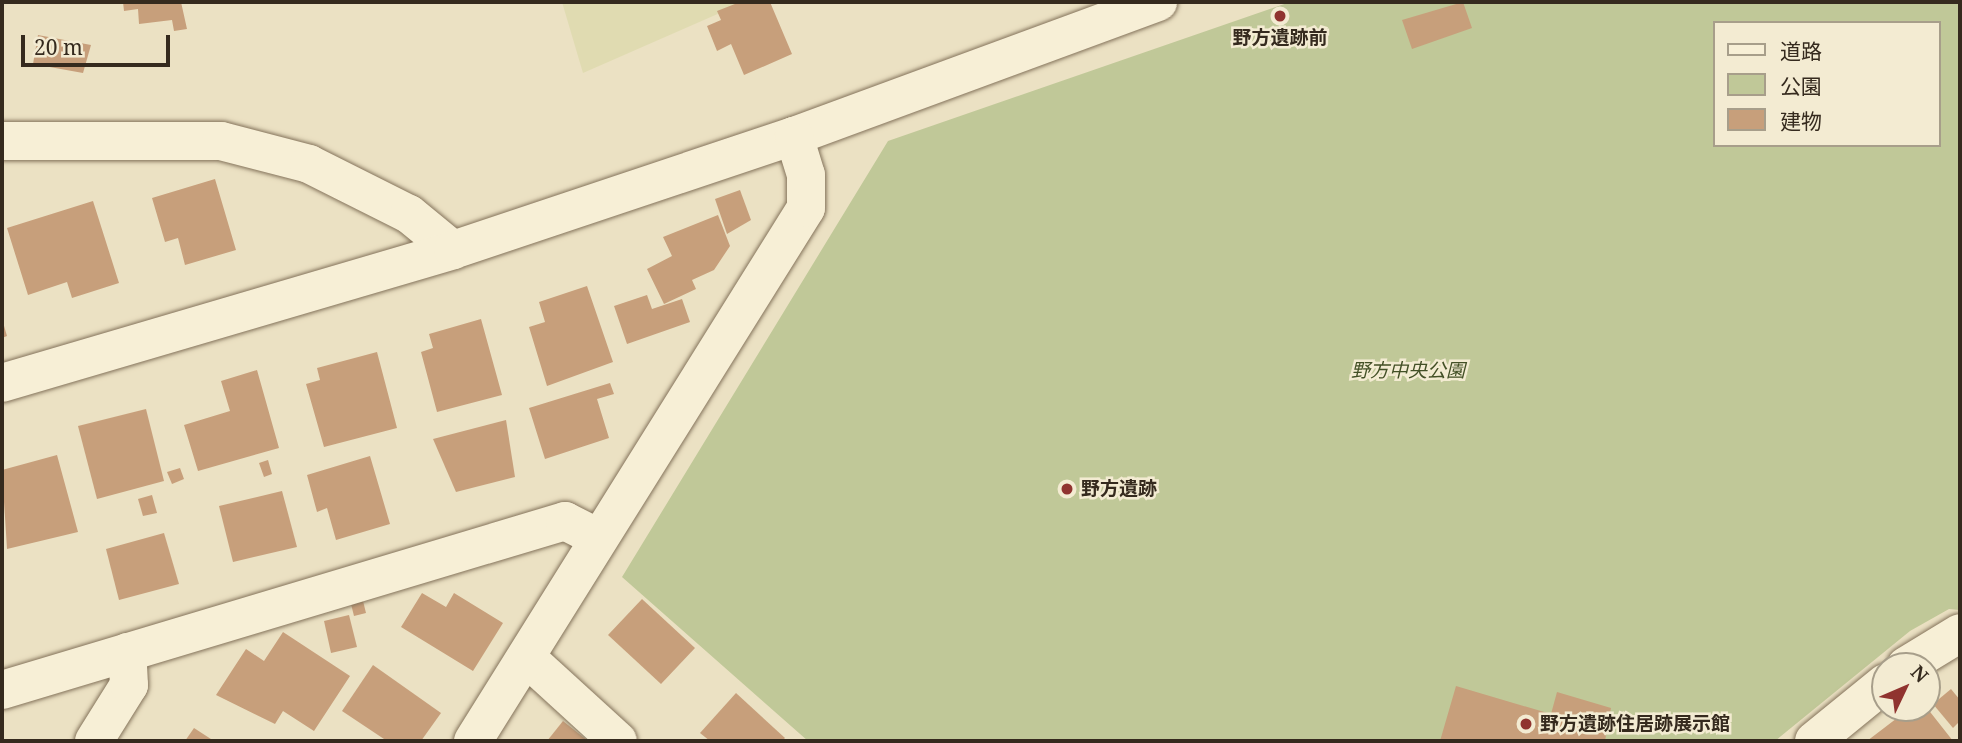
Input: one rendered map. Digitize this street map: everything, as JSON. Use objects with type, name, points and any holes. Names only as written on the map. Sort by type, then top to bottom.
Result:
[{"type":"street","points":[[2,383],[453,250],[794,136],[1158,2]]},
{"type":"street","points":[[473,741],[806,208],[806,175],[794,136]]},
{"type":"street","points":[[2,141],[221,141],[309,164],[409,214],[453,250]]},
{"type":"street","points":[[2,690],[565,521],[599,538]]},
{"type":"street","points":[[1929,652],[1960,633]]},
{"type":"street","points":[[94,741],[130,685],[127,652]]},
{"type":"street","points":[[527,658],[618,741]]},
{"type":"street","points":[[1814,741],[1871,694]]},
{"type":"shaded area","points":[[562,2],[745,2],[583,73]]},
{"type":"green space","name":"野方中央公園","points":[[1290,2],[1960,2],[1960,610],[1949,609],[1910,631],[1884,652],[1871,652],[1871,663],[1775,741],[808,741],[622,577],[888,141]]},
{"type":"building","points":[[123,2],[181,2],[187,29],[174,31],[172,20],[139,24],[138,9],[124,11]]},
{"type":"building","points":[[740,2],[770,2],[792,54],[744,75],[731,44],[717,51],[707,26],[721,20],[717,11]]},
{"type":"building","points":[[1463,2],[1472,28],[1412,49],[1402,20]]},
{"type":"building","points":[[38,35],[91,45],[83,73],[33,64]]},
{"type":"building","points":[[215,179],[236,250],[185,265],[178,238],[165,242],[152,198]]},
{"type":"building","points":[[740,190],[751,220],[727,234],[715,199]]},
{"type":"building","points":[[93,201],[119,283],[72,298],[67,282],[28,295],[7,228]]},
{"type":"building","points":[[718,215],[730,246],[714,270],[692,280],[696,289],[664,304],[647,269],[672,256],[663,237]]},
{"type":"building","points":[[587,286],[613,362],[547,386],[529,327],[545,322],[539,302]]},
{"type":"building","points":[[647,295],[652,309],[682,299],[690,322],[627,344],[614,306]]},
{"type":"building","points":[[2,319],[7,336],[2,338]]},
{"type":"building","points":[[481,319],[502,395],[437,412],[421,352],[433,348],[429,334]]},
{"type":"building","points":[[377,352],[397,428],[324,447],[306,384],[320,380],[317,368]]},
{"type":"building","points":[[257,370],[279,448],[198,471],[184,425],[230,411],[221,381]]},
{"type":"building","points":[[610,383],[614,394],[597,399],[609,438],[545,459],[529,408]]},
{"type":"building","points":[[146,409],[164,481],[97,499],[78,426]]},
{"type":"building","points":[[506,420],[515,477],[456,492],[433,439]]},
{"type":"building","points":[[57,455],[78,532],[7,549],[2,470]]},
{"type":"building","points":[[370,456],[390,524],[336,540],[327,508],[317,512],[307,475]]},
{"type":"building","points":[[268,460],[272,474],[264,477],[259,463]]},
{"type":"building","points":[[180,468],[184,479],[172,484],[167,472]]},
{"type":"building","points":[[282,491],[297,547],[233,562],[219,506]]},
{"type":"building","points":[[152,495],[157,513],[143,516],[138,499]]},
{"type":"building","points":[[164,533],[179,584],[119,600],[106,549]]},
{"type":"building","points":[[422,593],[446,607],[454,593],[503,623],[473,671],[401,627]]},
{"type":"building","points":[[642,599],[695,648],[661,684],[608,635]]},
{"type":"building","points":[[363,601],[366,613],[354,616],[351,604]]},
{"type":"building","points":[[349,615],[357,647],[331,653],[324,621]]},
{"type":"building","points":[[283,632],[350,676],[314,731],[283,711],[275,724],[216,695],[246,649],[264,661]]},
{"type":"building","points":[[373,665],[441,713],[421,741],[387,741],[342,711]]},
{"type":"building","name":"野方遺跡住居跡展示館","points":[[1456,686],[1551,714],[1557,692],[1611,708],[1605,741],[1440,741]]},
{"type":"building","points":[[1951,689],[1960,700],[1960,721],[1953,728],[1941,714],[1941,697]]},
{"type":"building","points":[[736,693],[785,738],[782,741],[710,741],[700,733]]},
{"type":"building","points":[[563,721],[588,741],[547,741]]},
{"type":"building","points":[[1892,722],[1938,722],[1953,741],[1867,741]]},
{"type":"building","points":[[194,728],[214,741],[185,741]]},
{"type":"place","name":"野方遺跡前","points":[[1280,16]]},
{"type":"place","name":"野方遺跡","points":[[1067,489]]},
{"type":"place","name":"野方遺跡住居跡展示館","points":[[1526,724]]}]
